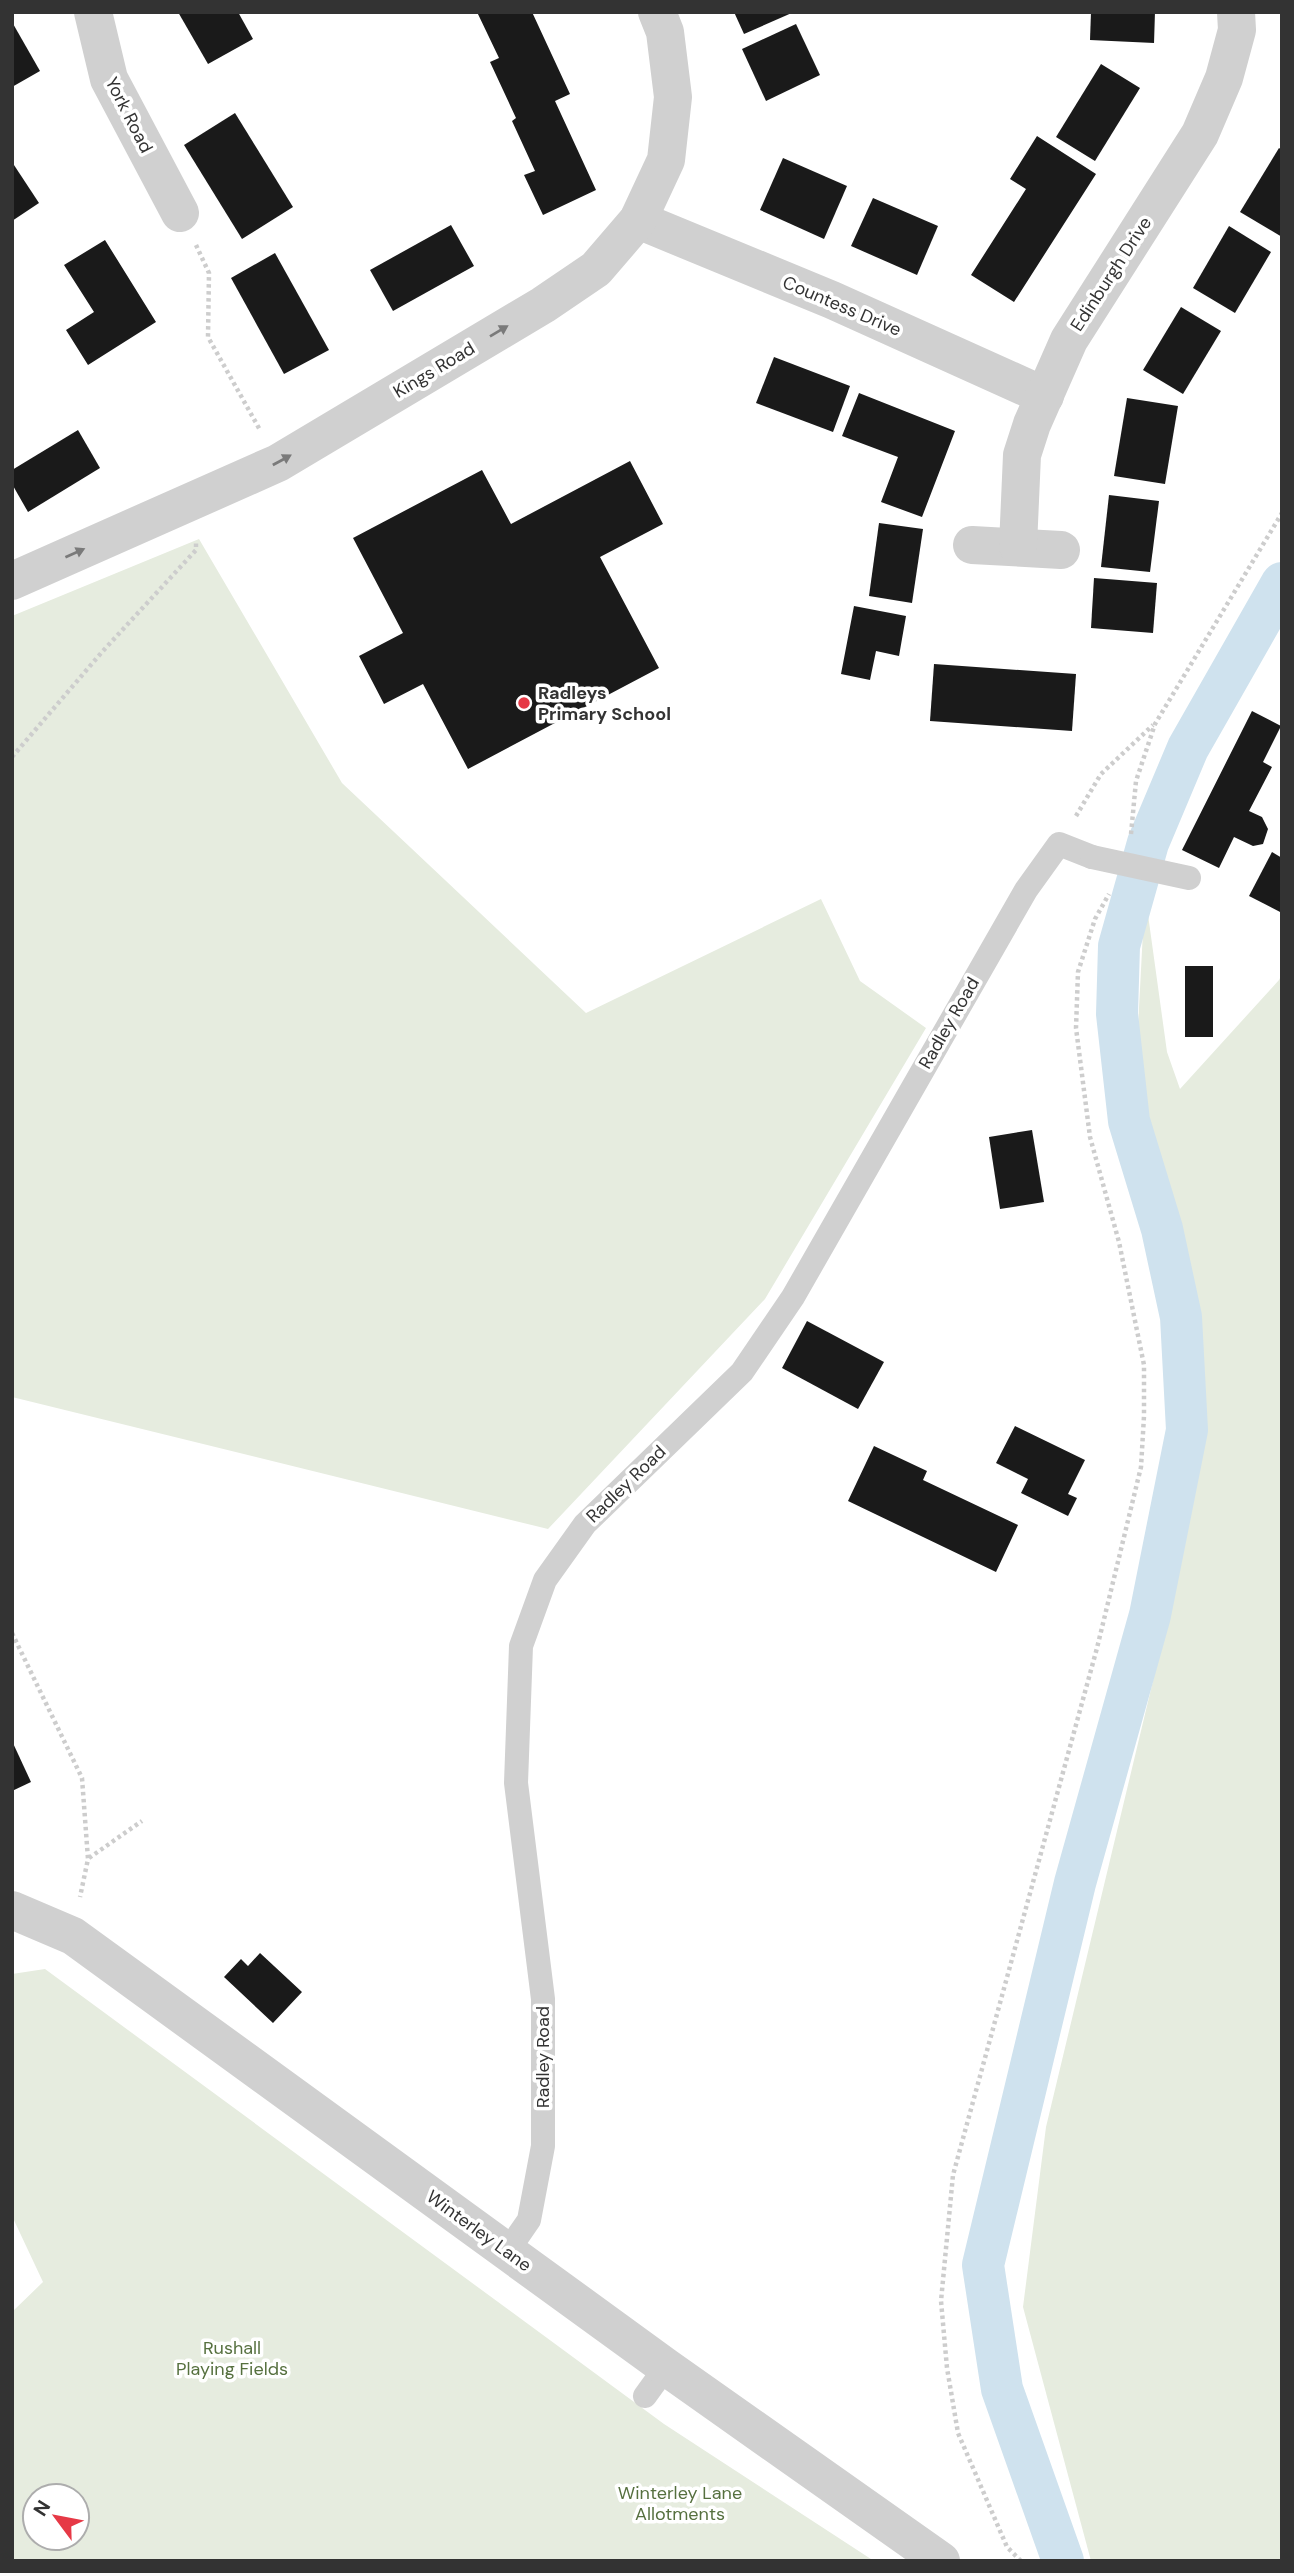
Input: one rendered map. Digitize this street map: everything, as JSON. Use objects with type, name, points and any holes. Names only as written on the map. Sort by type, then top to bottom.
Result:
[{"type":"street","name":"York Road","points":[[93,12],[109,79],[180,213]]},
{"type":"street","name":"Kings Road","points":[[12,580],[278,463],[543,305],[596,269],[638,220],[666,160],[673,97],[665,32],[657,12]]},
{"type":"street","name":"Edinburgh Drive","points":[[1018,546],[1022,455],[1032,424],[1069,340],[1200,134],[1224,78],[1237,30],[1236,12]]},
{"type":"street","name":"Countess Drive","points":[[638,220],[831,300],[1045,396]]},
{"type":"street","points":[[972,545],[1061,550]]},
{"type":"street","name":"Winterley Lane","points":[[12,1910],[73,1936],[507,2252],[656,2382],[941,2561]]},
{"type":"lane","points":[[1059,844],[1091,857],[1189,878]]},
{"type":"lane","name":"Radley Road","points":[[507,2252],[529,2220],[543,2146],[543,1999],[516,1783],[521,1646],[545,1580],[585,1524],[742,1372],[793,1297],[1026,890],[1059,844]]},
{"type":"path","points":[[180,213],[209,273],[208,337],[278,463]]},
{"type":"path","points":[[12,757],[102,652],[195,550],[198,498]]},
{"type":"path","points":[[1130,841],[1136,781],[1155,724],[1282,513]]},
{"type":"path","points":[[1059,844],[1101,775],[1155,724]]},
{"type":"path","points":[[1021,2561],[1007,2547],[958,2433],[947,2368],[941,2301],[953,2175],[1097,1648],[1141,1467],[1144,1365],[1119,1242],[1090,1137],[1076,1028],[1078,971],[1095,919],[1112,889]]},
{"type":"path","points":[[12,1633],[82,1778],[88,1859],[73,1936]]},
{"type":"path","points":[[88,1859],[142,1821]]},
{"type":"green space","points":[[199,539],[342,783],[586,1013],[821,899],[860,981],[926,1028],[765,1299],[548,1529],[12,1397],[12,616]]},
{"type":"green space","points":[[1145,893],[1167,1052],[1180,1089],[1282,974],[1282,2561],[1091,2561],[1023,2307],[1046,2127],[1181,1564],[1201,1422],[1199,1324],[1134,1104]]},
{"type":"green space","name":"Rushall Playing Fields","points":[[45,1969],[664,2424],[874,2561],[12,2561],[12,2312],[43,2282],[12,2216],[12,1974]]},
{"type":"building","points":[[178,12],[238,12],[253,39],[208,64]]},
{"type":"building","points":[[477,12],[532,12],[570,94],[555,101],[596,190],[543,215],[524,175],[535,171],[512,121],[516,118],[490,62],[499,58]]},
{"type":"building","points":[[734,12],[794,12],[744,34]]},
{"type":"building","points":[[1091,12],[1155,12],[1154,43],[1090,40]]},
{"type":"building","points":[[12,22],[40,71],[12,87]]},
{"type":"building","points":[[796,24],[820,75],[766,101],[742,49]]},
{"type":"building","points":[[1101,64],[1140,88],[1095,161],[1056,137]]},
{"type":"building","points":[[235,113],[293,207],[242,239],[184,145]]},
{"type":"building","points":[[1037,136],[1096,174],[1014,302],[971,275],[1026,189],[1010,179]]},
{"type":"building","points":[[1279,148],[1282,150],[1282,237],[1240,212]]},
{"type":"building","points":[[783,158],[847,186],[824,239],[760,210]]},
{"type":"building","points":[[12,162],[39,203],[12,221]]},
{"type":"building","points":[[873,198],[938,226],[917,275],[851,246]]},
{"type":"building","points":[[451,225],[474,266],[393,311],[370,270]]},
{"type":"building","points":[[1229,226],[1271,252],[1235,313],[1193,288]]},
{"type":"building","points":[[105,240],[156,322],[88,365],[66,330],[94,312],[64,265]]},
{"type":"building","points":[[275,253],[329,350],[284,374],[231,278]]},
{"type":"building","points":[[1181,307],[1221,331],[1183,394],[1143,370]]},
{"type":"building","points":[[774,357],[850,386],[833,432],[756,403]]},
{"type":"building","points":[[859,393],[955,431],[922,517],[881,502],[898,457],[842,436]]},
{"type":"building","points":[[1127,398],[1178,406],[1165,484],[1114,476]]},
{"type":"building","points":[[78,430],[100,468],[28,512],[12,484],[12,470]]},
{"type":"building","points":[[630,461],[663,524],[600,557],[659,668],[468,769],[423,684],[384,704],[359,656],[403,633],[353,538],[482,470],[511,524]]},
{"type":"building","points":[[1109,495],[1159,501],[1150,572],[1101,567]]},
{"type":"building","points":[[879,523],[923,529],[912,603],[869,596]]},
{"type":"building","points":[[1094,578],[1157,583],[1153,633],[1091,628]]},
{"type":"building","points":[[854,606],[906,616],[899,656],[876,651],[870,680],[841,674]]},
{"type":"building","points":[[934,664],[1076,674],[1072,731],[930,721]]},
{"type":"building","points":[[1252,711],[1281,726],[1263,762],[1272,767],[1249,811],[1262,817],[1268,829],[1263,844],[1253,846],[1234,837],[1219,868],[1182,850]]},
{"type":"building","points":[[1272,852],[1282,858],[1282,913],[1249,896]]},
{"type":"building","points":[[1185,966],[1213,966],[1213,1037],[1185,1037]]},
{"type":"building","points":[[1032,1130],[1044,1202],[1000,1209],[989,1137]]},
{"type":"building","points":[[807,1321],[884,1362],[858,1409],[782,1368]]},
{"type":"building","points":[[1015,1426],[1085,1460],[1068,1494],[1077,1498],[1068,1516],[1021,1493],[1028,1479],[996,1463]]},
{"type":"building","points":[[874,1446],[927,1471],[923,1480],[1018,1525],[996,1572],[848,1501]]},
{"type":"building","points":[[12,1741],[31,1782],[12,1791]]},
{"type":"building","points":[[260,1953],[302,1992],[273,2023],[224,1977],[241,1959],[248,1966]]},
{"type":"waterway","points":[[1063,2561],[1002,2389],[983,2265],[1075,1883],[1150,1615],[1187,1430],[1181,1317],[1162,1229],[1129,1121],[1117,1014],[1119,946],[1148,843],[1188,748],[1282,583]]},
{"type":"place","name":"Radleys Primary School","points":[[524,703]]},
{"type":"park label","name":"Winterley Lane Allotments","points":[[680,2503]]}]
